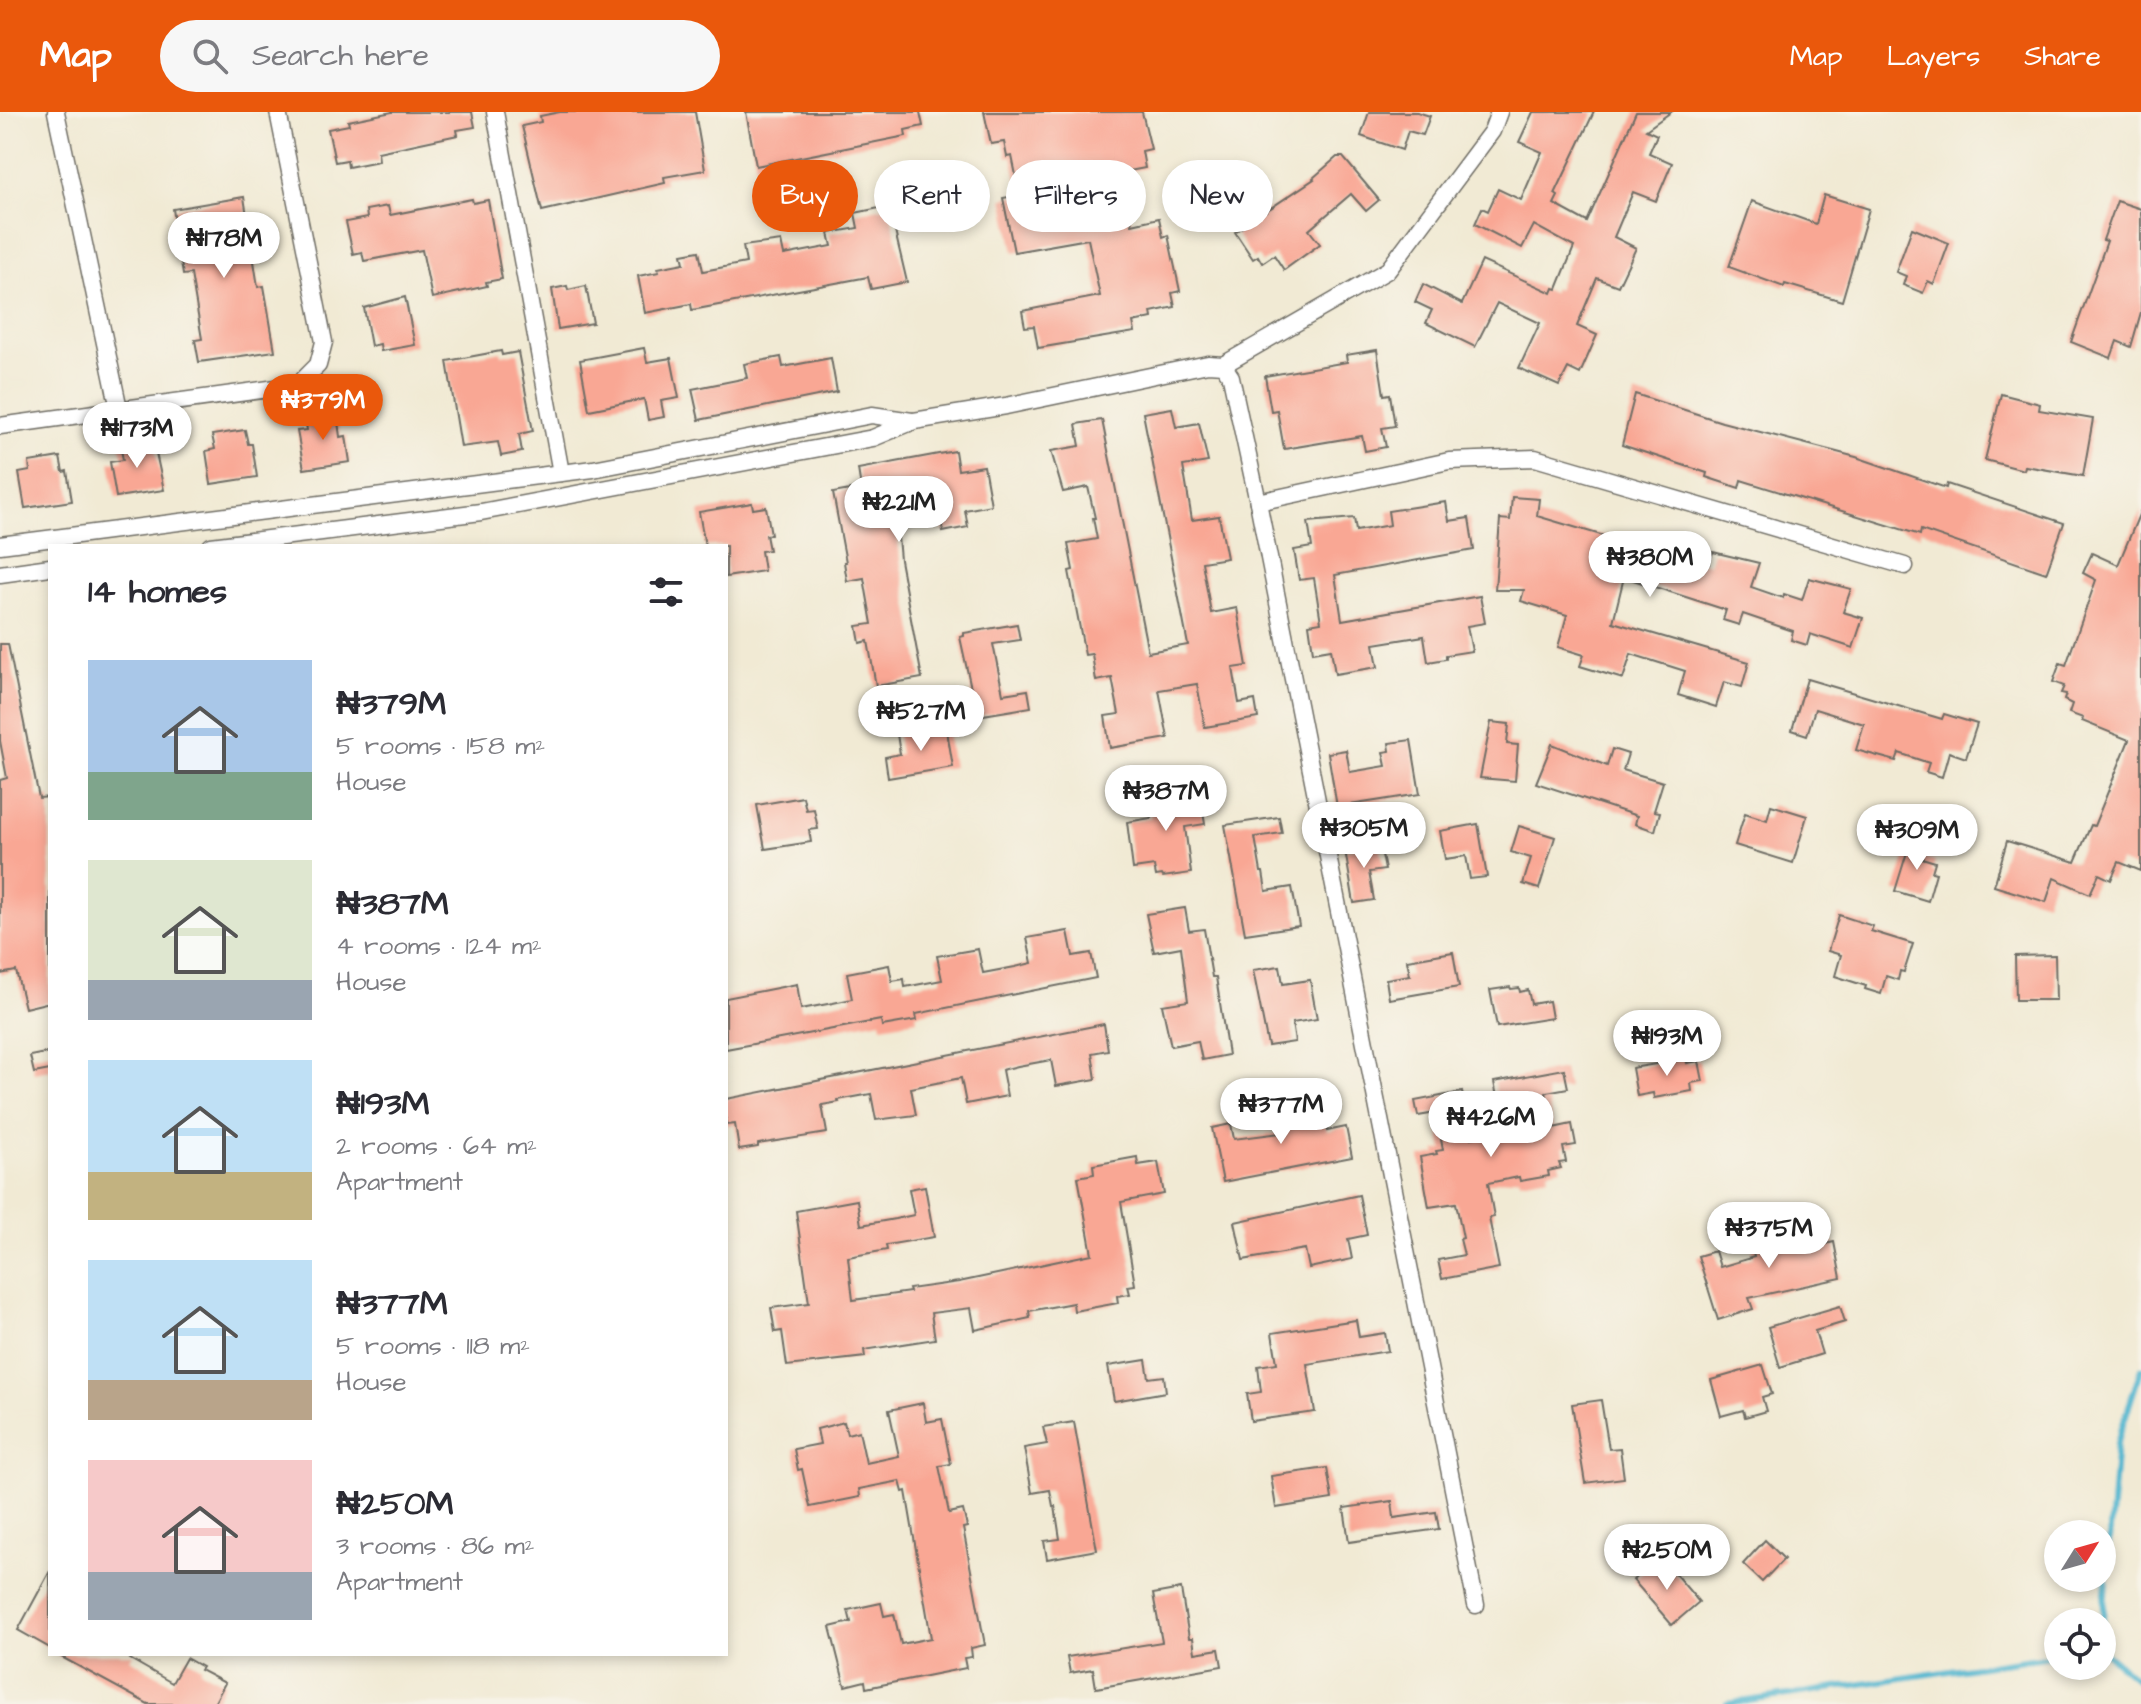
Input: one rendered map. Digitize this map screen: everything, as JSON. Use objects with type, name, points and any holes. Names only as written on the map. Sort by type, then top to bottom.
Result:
[{"type":"street","points":[[56,112],[119,409]]},
{"type":"street","points":[[0,426],[298,385],[318,365],[324,342],[278,112]]},
{"type":"street","points":[[495,112],[561,473]]},
{"type":"street","points":[[227,544],[481,512],[873,438],[914,421],[1006,406],[1208,364],[1223,365],[1388,270],[1492,131],[1499,112]]},
{"type":"street","points":[[1223,365],[1231,377],[1258,502],[1476,1605]]},
{"type":"street","points":[[0,545],[561,473],[872,415],[914,421]]},
{"type":"street","points":[[1258,502],[1449,461],[1535,458],[1905,566]]},
{"type":"street","points":[[0,574],[48,567]]},
{"type":"building","points":[[392,112],[472,112],[475,127],[457,130],[458,135],[378,152],[379,161],[348,167],[347,160],[335,162],[328,129],[349,125],[348,121]]},
{"type":"building","points":[[560,112],[695,112],[705,170],[664,177],[665,183],[542,211],[522,126],[541,122],[540,116]]},
{"type":"building","points":[[746,112],[920,112],[923,126],[905,130],[906,136],[786,160],[755,160]]},
{"type":"building","points":[[984,112],[1142,112],[1151,149],[1142,151],[1144,160],[1013,160],[1012,156],[1007,157],[1004,142],[991,144]]},
{"type":"building","points":[[1369,112],[1417,112],[1430,116],[1423,135],[1408,131],[1402,150],[1361,136]]},
{"type":"building","points":[[1533,112],[1594,112],[1555,194],[1558,196],[1554,204],[1587,222],[1636,112],[1671,112],[1646,130],[1657,135],[1649,153],[1672,163],[1656,201],[1633,192],[1614,237],[1636,248],[1618,286],[1597,278],[1577,326],[1597,335],[1580,374],[1568,368],[1559,386],[1519,368],[1540,323],[1497,303],[1475,347],[1426,323],[1432,310],[1415,302],[1423,284],[1462,304],[1482,261],[1552,293],[1554,288],[1557,289],[1574,247],[1534,225],[1522,248],[1475,224],[1482,208],[1488,211],[1498,189],[1521,200],[1542,152],[1519,142]]},
{"type":"building","points":[[1337,157],[1343,157],[1379,200],[1366,211],[1351,194],[1309,230],[1320,244],[1284,270],[1274,255],[1262,263],[1258,256],[1253,259],[1235,232],[1273,232],[1273,207]]},
{"type":"building","points":[[1824,195],[1869,209],[1842,301],[1785,284],[1784,287],[1729,267],[1752,201],[1816,224]]},
{"type":"building","points":[[244,197],[258,287],[264,286],[275,351],[199,362],[195,340],[202,339],[191,274],[183,275],[173,209]]},
{"type":"building","points":[[472,199],[473,203],[488,200],[502,279],[486,282],[487,286],[432,298],[422,250],[364,261],[362,252],[353,254],[346,222],[367,218],[366,210],[388,206],[390,215]]},
{"type":"building","points":[[2117,201],[2141,209],[2141,312],[2131,347],[2117,341],[2111,358],[2071,342],[2107,241],[2103,240]]},
{"type":"building","points":[[874,209],[874,232],[895,232],[907,282],[871,289],[868,277],[692,310],[691,304],[645,313],[638,276],[684,263],[682,254],[699,251],[703,271],[746,263],[743,246],[781,241],[784,255],[832,246],[829,233],[858,232],[858,212]]},
{"type":"building","points":[[1159,218],[1163,237],[1168,235],[1180,291],[1172,293],[1175,307],[1151,312],[1152,318],[1133,322],[1135,332],[1038,348],[1034,326],[1025,327],[1022,311],[1100,296],[1088,239],[1014,252],[1010,232],[1146,232],[1146,221]]},
{"type":"building","points":[[1912,228],[1949,243],[1934,284],[1928,281],[1923,293],[1903,285],[1906,276],[1896,272]]},
{"type":"building","points":[[567,286],[568,290],[586,286],[593,323],[558,329],[552,289]]},
{"type":"building","points":[[405,297],[415,345],[381,351],[380,344],[371,346],[364,308]]},
{"type":"building","points":[[644,348],[647,362],[671,358],[679,398],[661,401],[664,417],[648,420],[644,399],[589,410],[580,360]]},
{"type":"building","points":[[1377,350],[1384,395],[1390,394],[1395,426],[1382,428],[1386,447],[1365,451],[1362,436],[1284,449],[1277,410],[1271,411],[1265,376],[1347,362],[1346,355]]},
{"type":"building","points":[[501,351],[502,355],[518,352],[533,431],[519,434],[522,452],[501,456],[498,442],[461,447],[447,361]]},
{"type":"building","points":[[781,357],[783,367],[831,358],[837,392],[699,420],[692,389],[747,378],[744,364]]},
{"type":"building","points":[[1635,394],[1722,422],[1856,457],[1946,488],[1947,484],[2064,523],[2046,573],[1921,530],[1920,535],[1741,480],[1739,488],[1706,477],[1707,473],[1622,445]]},
{"type":"building","points":[[2001,394],[2040,404],[2039,410],[2093,419],[2083,476],[2025,466],[2024,470],[1985,460]]},
{"type":"building","points":[[1172,408],[1176,427],[1199,423],[1208,462],[1183,466],[1192,520],[1219,516],[1227,558],[1202,562],[1211,613],[1237,608],[1247,666],[1233,668],[1239,703],[1255,700],[1258,718],[1205,727],[1197,684],[1159,690],[1168,738],[1110,748],[1105,716],[1119,714],[1112,678],[1096,681],[1092,654],[1085,655],[1069,571],[1073,570],[1068,544],[1097,539],[1095,518],[1088,487],[1063,492],[1051,451],[1080,446],[1076,424],[1102,420],[1148,652],[1188,645],[1143,413]]},
{"type":"building","points":[[337,413],[340,437],[346,436],[350,462],[304,469],[297,431],[307,430],[305,418]]},
{"type":"building","points":[[245,430],[248,444],[252,444],[257,477],[211,484],[206,451],[215,449],[212,435]]},
{"type":"building","points":[[153,439],[164,490],[116,497],[110,462],[123,460],[120,444]]},
{"type":"building","points":[[955,451],[958,470],[984,466],[991,505],[965,510],[968,527],[943,532],[941,518],[897,525],[900,560],[922,678],[876,686],[868,641],[860,643],[857,626],[872,624],[864,578],[847,581],[833,493],[861,488],[858,469]]},
{"type":"building","points":[[60,457],[63,472],[67,471],[72,501],[25,508],[19,473],[30,471],[29,462]]},
{"type":"building","points":[[1512,497],[1539,499],[1537,516],[1658,552],[1656,560],[1688,570],[1691,559],[1709,564],[1713,552],[1759,563],[1751,587],[1783,598],[1784,594],[1802,600],[1809,578],[1851,589],[1843,612],[1863,618],[1853,648],[1810,634],[1807,645],[1791,640],[1793,631],[1743,614],[1739,625],[1723,620],[1726,610],[1624,577],[1613,622],[1749,662],[1742,687],[1724,682],[1716,707],[1678,695],[1685,671],[1631,654],[1623,679],[1580,666],[1584,655],[1558,647],[1567,615],[1521,601],[1524,590],[1495,590],[1500,519],[1510,520]]},
{"type":"building","points":[[1446,502],[1449,521],[1469,518],[1474,550],[1335,575],[1342,620],[1480,596],[1485,623],[1467,626],[1472,651],[1446,655],[1446,659],[1428,662],[1424,636],[1374,644],[1378,667],[1335,674],[1331,649],[1313,652],[1309,624],[1321,622],[1314,578],[1299,580],[1294,550],[1312,547],[1308,522],[1354,518],[1356,531],[1390,525],[1388,511]]},
{"type":"building","points":[[752,503],[753,509],[766,507],[771,534],[766,535],[769,550],[761,551],[764,571],[728,577],[728,544],[705,544],[699,512]]},
{"type":"building","points":[[2141,510],[2141,871],[2119,862],[2111,880],[2099,874],[2090,894],[2054,878],[2046,902],[1994,886],[2007,841],[2075,862],[2091,825],[2094,826],[2129,740],[2069,713],[2072,704],[2064,700],[2066,694],[2061,693],[2064,686],[2053,682],[2060,663],[2066,665],[2096,580],[2083,573],[2092,553],[2118,565]]},
{"type":"building","points":[[1017,624],[1020,640],[993,644],[1003,694],[1028,690],[1031,707],[977,716],[960,637],[964,633]]},
{"type":"building","points":[[0,644],[8,644],[39,798],[48,797],[48,1002],[25,1008],[16,971],[0,974],[0,780],[7,778],[0,741]]},
{"type":"building","points":[[1807,679],[1942,719],[1944,714],[1977,724],[1966,758],[1949,752],[1942,777],[1926,772],[1929,763],[1899,753],[1896,761],[1856,750],[1864,724],[1815,709],[1807,735],[1792,730]]},
{"type":"building","points":[[1491,722],[1509,724],[1507,744],[1518,745],[1515,781],[1480,778]]},
{"type":"building","points":[[946,725],[953,767],[888,778],[885,757],[900,754],[897,734]]},
{"type":"building","points":[[1411,740],[1420,794],[1337,807],[1328,753],[1346,750],[1350,772],[1386,766],[1383,752],[1390,751],[1389,743]]},
{"type":"building","points":[[1552,744],[1607,766],[1612,749],[1628,754],[1623,770],[1663,782],[1654,811],[1660,812],[1655,831],[1635,824],[1637,816],[1536,783]]},
{"type":"building","points":[[1199,789],[1205,824],[1185,827],[1191,873],[1163,877],[1156,876],[1154,866],[1133,869],[1127,822],[1151,818],[1148,798]]},
{"type":"building","points":[[803,797],[806,810],[814,809],[818,829],[809,830],[811,842],[765,849],[757,805]]},
{"type":"building","points":[[1771,805],[1807,816],[1793,863],[1735,845],[1745,813],[1767,820]]},
{"type":"building","points":[[1279,817],[1282,833],[1255,837],[1261,872],[1266,891],[1292,887],[1299,926],[1245,934],[1225,825]]},
{"type":"building","points":[[1478,824],[1487,877],[1470,879],[1466,856],[1445,859],[1440,831]]},
{"type":"building","points":[[1519,826],[1555,837],[1539,889],[1523,884],[1531,858],[1511,852]]},
{"type":"building","points":[[1912,836],[1927,841],[1922,858],[1935,862],[1932,872],[1936,873],[1928,901],[1895,891]]},
{"type":"building","points":[[1380,844],[1385,870],[1369,872],[1374,900],[1354,903],[1345,850]]},
{"type":"building","points":[[1185,908],[1189,931],[1204,929],[1212,977],[1216,977],[1228,1055],[1202,1060],[1198,1041],[1171,1046],[1162,1005],[1188,1001],[1181,947],[1154,952],[1146,914]]},
{"type":"building","points":[[1839,915],[1873,926],[1871,931],[1913,944],[1904,972],[1900,971],[1898,980],[1886,976],[1881,994],[1835,976],[1841,955],[1828,951]]},
{"type":"building","points":[[1068,931],[1073,956],[1091,953],[1096,978],[916,1014],[917,1020],[882,1026],[881,1020],[728,1049],[728,998],[797,984],[801,1009],[833,1003],[852,999],[847,973],[889,965],[892,981],[904,979],[905,987],[942,980],[937,956],[978,949],[983,973],[1015,967],[1032,963],[1027,938]]},
{"type":"building","points":[[1453,952],[1459,987],[1389,999],[1386,979],[1410,975],[1407,960]]},
{"type":"building","points":[[2055,955],[2056,1000],[2016,1000],[2015,956]]},
{"type":"building","points":[[1280,966],[1283,984],[1310,980],[1317,1019],[1292,1023],[1295,1042],[1268,1046],[1253,970]]},
{"type":"building","points":[[1519,988],[1520,992],[1528,990],[1531,1004],[1549,1001],[1552,1018],[1497,1027],[1490,990]]},
{"type":"building","points":[[1104,1024],[1108,1050],[1092,1053],[1096,1079],[1056,1086],[1051,1060],[1018,1066],[1002,1070],[1007,1096],[966,1104],[961,1078],[911,1088],[916,1115],[876,1120],[871,1094],[838,1100],[822,1105],[827,1133],[758,1144],[758,1147],[739,1150],[735,1124],[728,1125],[728,1099]]},
{"type":"building","points":[[48,1052],[48,1070],[34,1073],[30,1056]]},
{"type":"building","points":[[1686,1059],[1687,1063],[1699,1061],[1703,1081],[1691,1083],[1692,1091],[1654,1098],[1653,1093],[1637,1096],[1632,1068]]},
{"type":"building","points":[[1564,1069],[1568,1088],[1546,1092],[1553,1128],[1572,1124],[1576,1145],[1563,1147],[1566,1162],[1559,1163],[1561,1168],[1548,1171],[1549,1176],[1520,1181],[1519,1177],[1488,1183],[1494,1217],[1489,1218],[1499,1268],[1442,1279],[1438,1260],[1464,1255],[1460,1239],[1463,1238],[1456,1203],[1429,1207],[1420,1157],[1443,1150],[1436,1113],[1418,1116],[1415,1101],[1462,1092],[1471,1138],[1504,1132],[1494,1082]]},
{"type":"building","points":[[1322,1106],[1327,1131],[1346,1127],[1352,1157],[1223,1182],[1212,1128],[1231,1124],[1234,1139],[1281,1133],[1276,1112]]},
{"type":"building","points":[[1137,1157],[1138,1165],[1158,1162],[1164,1194],[1121,1202],[1135,1285],[1128,1286],[1130,1294],[1117,1296],[1118,1303],[1074,1311],[1073,1303],[1029,1311],[1030,1318],[975,1330],[971,1308],[931,1313],[935,1339],[864,1350],[865,1357],[787,1366],[782,1331],[775,1332],[771,1308],[809,1303],[796,1211],[857,1200],[861,1225],[895,1219],[914,1215],[909,1189],[925,1186],[934,1237],[886,1245],[887,1250],[848,1257],[853,1300],[910,1292],[909,1289],[959,1282],[1092,1254],[1078,1177],[1094,1174],[1093,1165]]},
{"type":"building","points":[[1359,1195],[1367,1235],[1348,1239],[1352,1259],[1309,1268],[1305,1249],[1243,1260],[1235,1222]]},
{"type":"building","points":[[1808,1222],[1813,1247],[1834,1242],[1841,1278],[1749,1298],[1753,1309],[1718,1320],[1698,1256],[1715,1251],[1720,1267],[1754,1257],[1750,1239],[1788,1232],[1787,1226]]},
{"type":"building","points":[[1840,1306],[1845,1322],[1815,1331],[1822,1354],[1780,1367],[1768,1327]]},
{"type":"building","points":[[1356,1320],[1359,1337],[1385,1333],[1388,1351],[1307,1364],[1315,1412],[1251,1421],[1247,1394],[1261,1392],[1258,1366],[1277,1363],[1272,1333]]},
{"type":"building","points":[[1146,1360],[1149,1378],[1164,1376],[1166,1392],[1114,1401],[1108,1366]]},
{"type":"building","points":[[1763,1365],[1772,1394],[1762,1397],[1766,1411],[1745,1417],[1743,1410],[1721,1416],[1711,1380]]},
{"type":"building","points":[[1601,1400],[1609,1449],[1620,1448],[1624,1478],[1585,1483],[1572,1404]]},
{"type":"building","points":[[923,1403],[926,1422],[942,1419],[951,1464],[939,1466],[949,1513],[963,1510],[967,1527],[963,1528],[985,1645],[971,1648],[972,1657],[964,1658],[966,1668],[866,1688],[865,1681],[845,1686],[830,1627],[851,1622],[848,1610],[881,1603],[884,1616],[894,1614],[901,1644],[931,1638],[906,1491],[903,1492],[900,1481],[859,1489],[860,1497],[810,1507],[794,1449],[820,1444],[817,1429],[844,1422],[847,1434],[859,1431],[866,1463],[899,1456],[889,1410]]},
{"type":"building","points":[[1074,1422],[1097,1550],[1047,1559],[1044,1541],[1060,1539],[1055,1506],[1050,1490],[1032,1493],[1024,1448],[1047,1444],[1043,1427]]},
{"type":"building","points":[[1327,1468],[1332,1499],[1276,1508],[1271,1476]]},
{"type":"building","points":[[1392,1501],[1394,1518],[1436,1512],[1439,1529],[1349,1542],[1344,1508]]},
{"type":"building","points":[[1765,1540],[1784,1559],[1762,1582],[1743,1564]]},
{"type":"building","points":[[1666,1563],[1699,1602],[1672,1625],[1633,1580],[1649,1566],[1655,1573]]},
{"type":"building","points":[[48,1575],[48,1647],[18,1630]]},
{"type":"building","points":[[1181,1589],[1189,1638],[1193,1638],[1195,1653],[1219,1649],[1222,1666],[1096,1688],[1093,1669],[1070,1673],[1067,1657],[1162,1642],[1153,1594]]},
{"type":"building","points":[[60,1656],[132,1656],[130,1659],[172,1683],[186,1658],[202,1667],[200,1670],[225,1683],[214,1704],[148,1704]]},
{"type":"waterway","points":[[2104,1608],[2117,1443],[2141,1369]]},
{"type":"waterway","points":[[1727,1704],[2044,1657]]},
{"type":"waterway","points":[[2116,1662],[2141,1683]]}]
